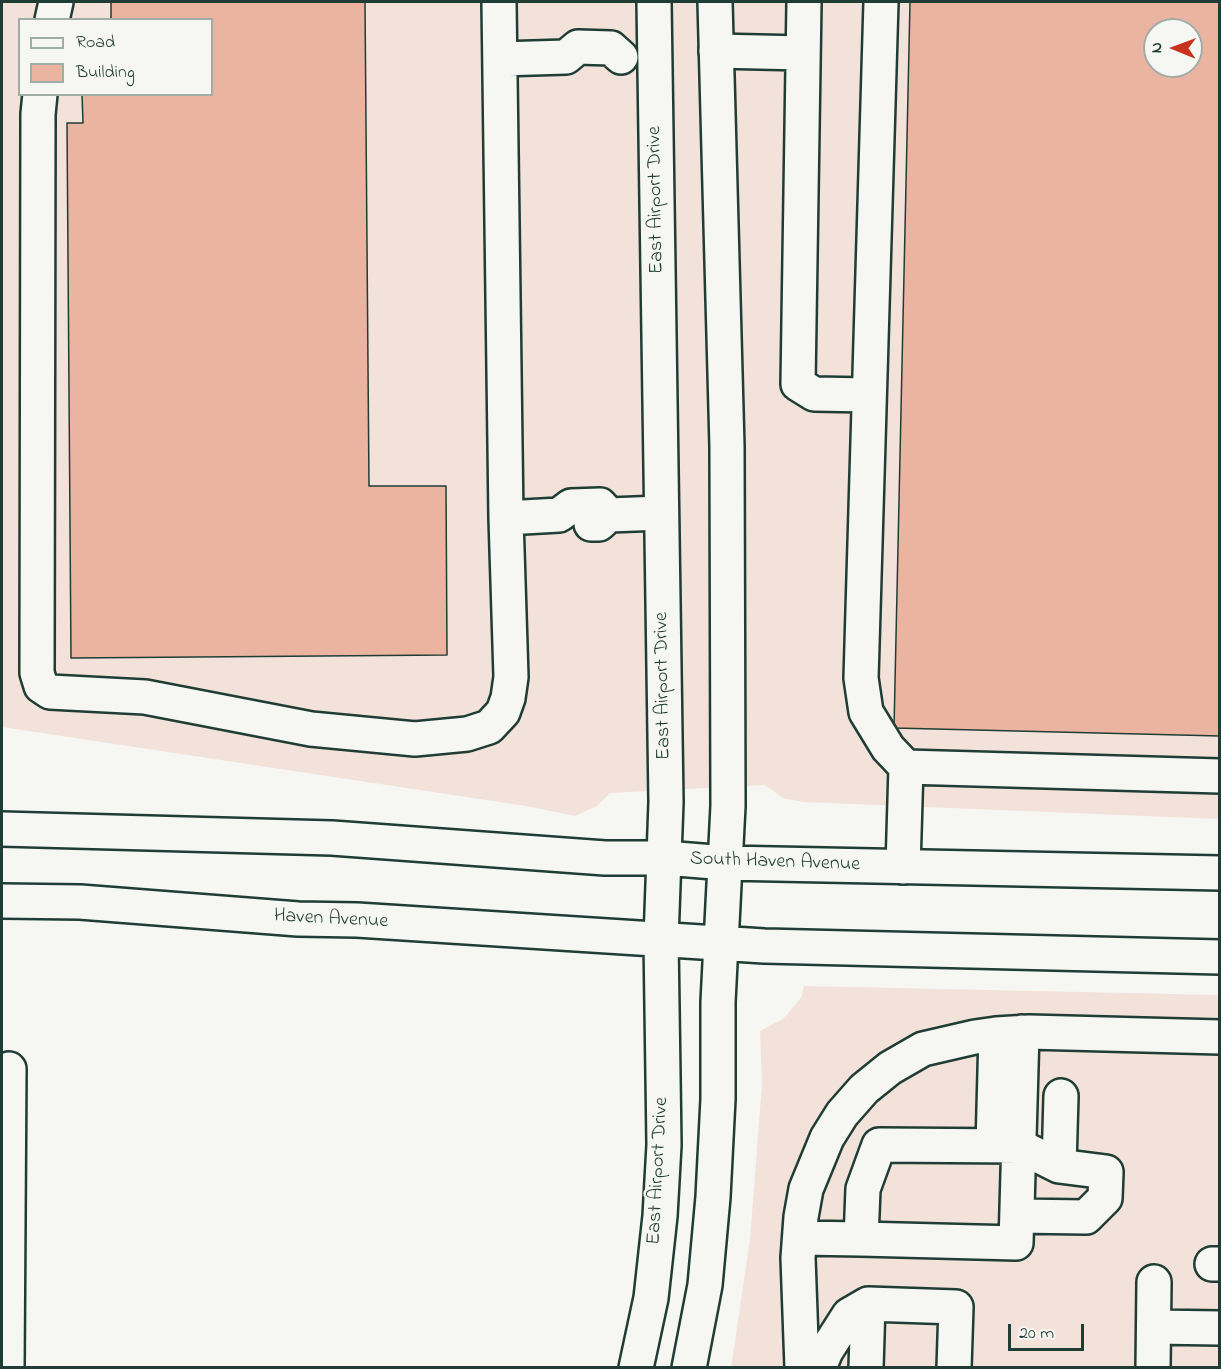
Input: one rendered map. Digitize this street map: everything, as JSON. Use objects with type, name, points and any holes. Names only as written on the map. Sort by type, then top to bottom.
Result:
[{"type":"main road","points":[[52,18],[56,2]]},
{"type":"main road","points":[[40,96],[37,673],[41,686],[50,692],[145,697],[311,729],[415,739],[467,734],[489,727],[503,712],[511,677],[506,519],[499,2]]},
{"type":"main road","name":"East Airport Drive","points":[[636,1368],[651,1298],[660,1216],[664,1145],[661,939],[666,802],[654,2]]},
{"type":"main road","points":[[689,1368],[705,1285],[713,1197],[718,1099],[717,1011],[728,800],[727,447],[716,2]]},
{"type":"main road","points":[[804,2],[798,384],[814,394],[869,395]]},
{"type":"main road","points":[[881,2],[861,678],[866,712],[888,748],[906,767],[1220,776]]},
{"type":"main road","points":[[716,51],[803,52]]},
{"type":"main road","points":[[500,59],[566,57],[578,68],[611,67],[621,57],[655,57]]},
{"type":"main road","points":[[506,519],[559,515],[571,524],[599,524],[609,515],[661,513]]},
{"type":"main road","points":[[903,867],[906,767]]},
{"type":"main road","name":"South Haven Avenue","points":[[2,829],[332,838],[604,858],[665,858],[726,863],[1220,873]]},
{"type":"main road","name":"Haven Avenue","points":[[2,901],[80,902],[276,917],[661,939]]},
{"type":"main road","points":[[661,939],[764,946],[1220,957]]},
{"type":"main road","points":[[802,1368],[798,1258],[804,1198],[813,1167],[842,1114],[864,1089],[890,1068],[923,1049],[975,1037],[1009,1033],[1220,1037]]},
{"type":"main road","points":[[1009,1033],[1006,1146],[1016,1229]]},
{"type":"main road","points":[[8,1368],[9,1069]]},
{"type":"main road","points":[[1059,1166],[1061,1096]]},
{"type":"main road","points":[[800,1238],[861,1239],[1016,1229],[1086,1217],[1105,1198],[1106,1172],[1059,1166],[1006,1146],[879,1144],[863,1189],[861,1239]]},
{"type":"main road","points":[[1153,1368],[1154,1282]]},
{"type":"main road","points":[[866,1368],[868,1304]]},
{"type":"main road","points":[[819,1368],[826,1351],[849,1315],[868,1304],[956,1307],[954,1368]]},
{"type":"main road","points":[[1154,1327],[1220,1328]]},
{"type":"shaded area","points":[[2,2],[1219,2],[1219,819],[803,802],[783,798],[765,785],[610,793],[597,806],[575,816],[526,806],[2,727]]},
{"type":"shaded area","points":[[804,986],[1219,995],[1219,1367],[731,1368],[750,1239],[762,1083],[760,1031],[783,1019],[801,998]]},
{"type":"building","points":[[111,2],[365,2],[369,486],[446,486],[447,655],[71,658],[67,123],[83,123],[82,96],[213,96],[213,18],[111,18]]},
{"type":"building","points":[[910,2],[1220,2],[1220,736],[894,728]]}]
